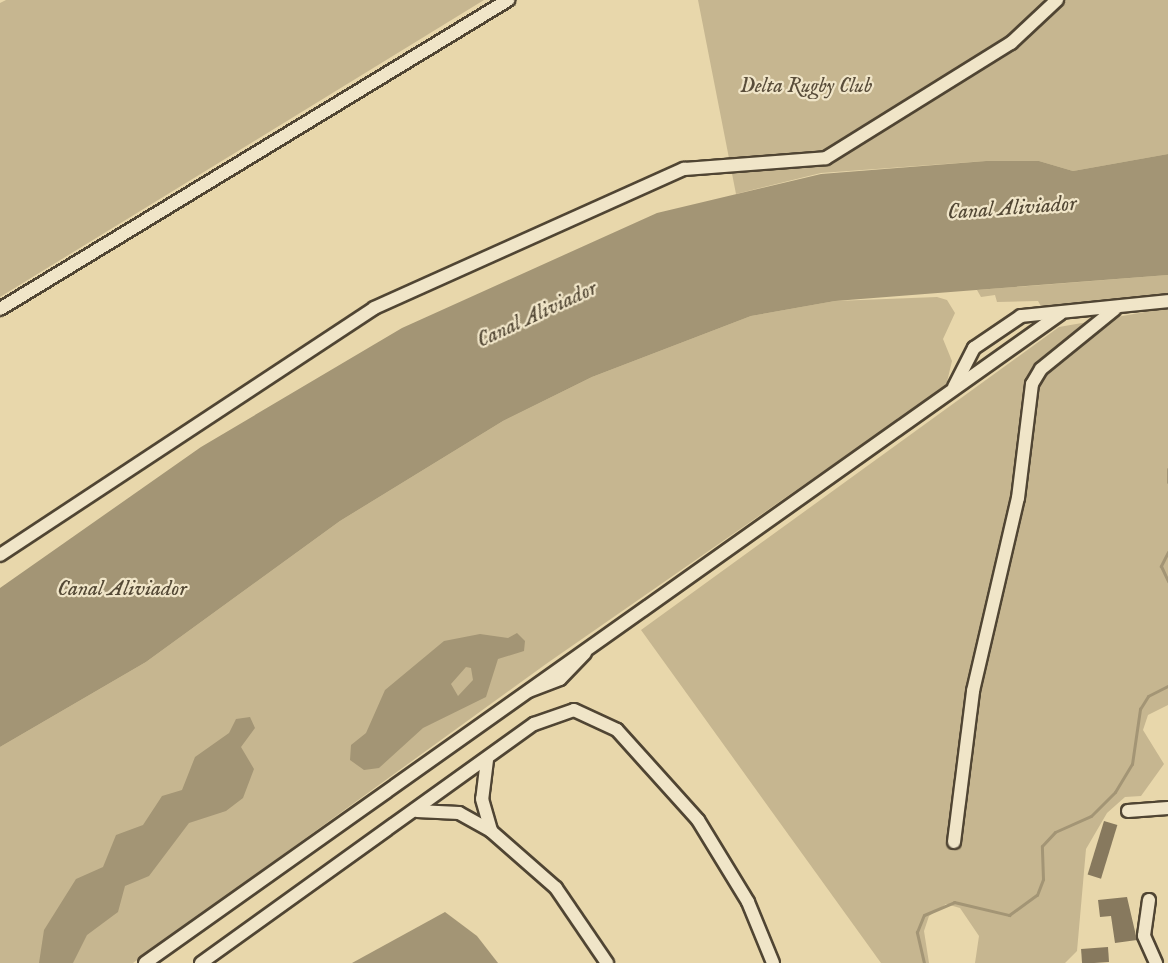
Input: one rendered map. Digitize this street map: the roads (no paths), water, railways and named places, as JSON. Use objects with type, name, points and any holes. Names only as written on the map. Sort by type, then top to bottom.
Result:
[{"type":"street","points":[[0,309],[508,0]]},
{"type":"street","points":[[0,555],[374,308],[684,169],[826,158],[1011,43],[1057,0]]},
{"type":"street","points":[[954,387],[968,354],[1006,326],[1028,314],[1060,314],[1115,309],[1168,301]]},
{"type":"street","points":[[954,842],[976,671],[1018,498],[1032,384],[1041,369],[1115,309]]},
{"type":"street","points":[[145,963],[526,692],[554,668],[586,652],[954,387],[1060,314]]},
{"type":"street","points":[[1006,326],[1017,343]]},
{"type":"street","points":[[201,963],[487,760],[561,711],[610,725],[679,797],[718,848],[773,963]]},
{"type":"street","points":[[487,760],[482,799],[492,831]]},
{"type":"street","points":[[1128,811],[1168,808]]},
{"type":"street","points":[[414,812],[445,809],[492,831],[556,888],[607,963]]},
{"type":"street","points":[[1149,900],[1144,936],[1156,963]]},
{"type":"water","name":"Canal Aliviador","points":[[1168,154],[1168,275],[835,301],[751,316],[592,377],[503,421],[340,521],[146,662],[0,747],[0,588],[201,447],[402,328],[657,213],[821,174],[986,161],[1039,161],[1073,171]]},
{"type":"water","points":[[517,633],[525,641],[524,651],[498,659],[486,697],[423,728],[379,768],[364,770],[350,760],[351,745],[366,733],[385,690],[444,641],[480,634],[508,638]],"holes":[[[466,667],[471,668],[473,680],[458,696],[451,684]]]},
{"type":"water","points":[[250,717],[255,728],[241,747],[254,769],[243,798],[226,811],[189,823],[149,876],[125,886],[118,912],[87,935],[73,963],[39,963],[44,930],[76,879],[103,867],[116,835],[143,825],[162,796],[182,790],[195,757],[229,733],[236,719]]},
{"type":"water","points":[[445,912],[477,936],[498,963],[352,963]]},
{"type":"waterway","points":[[1168,469],[1168,482]]},
{"type":"waterway","points":[[1168,552],[1161,566],[1168,581]]},
{"type":"waterway","points":[[924,963],[917,932],[924,915],[954,902],[1009,915],[1037,895],[1043,879],[1042,846],[1055,832],[1091,816],[1115,792],[1132,764],[1140,709],[1148,696],[1168,686]]},
{"type":"park label","name":"Delta Rugby Club","points":[[806,87]]}]
